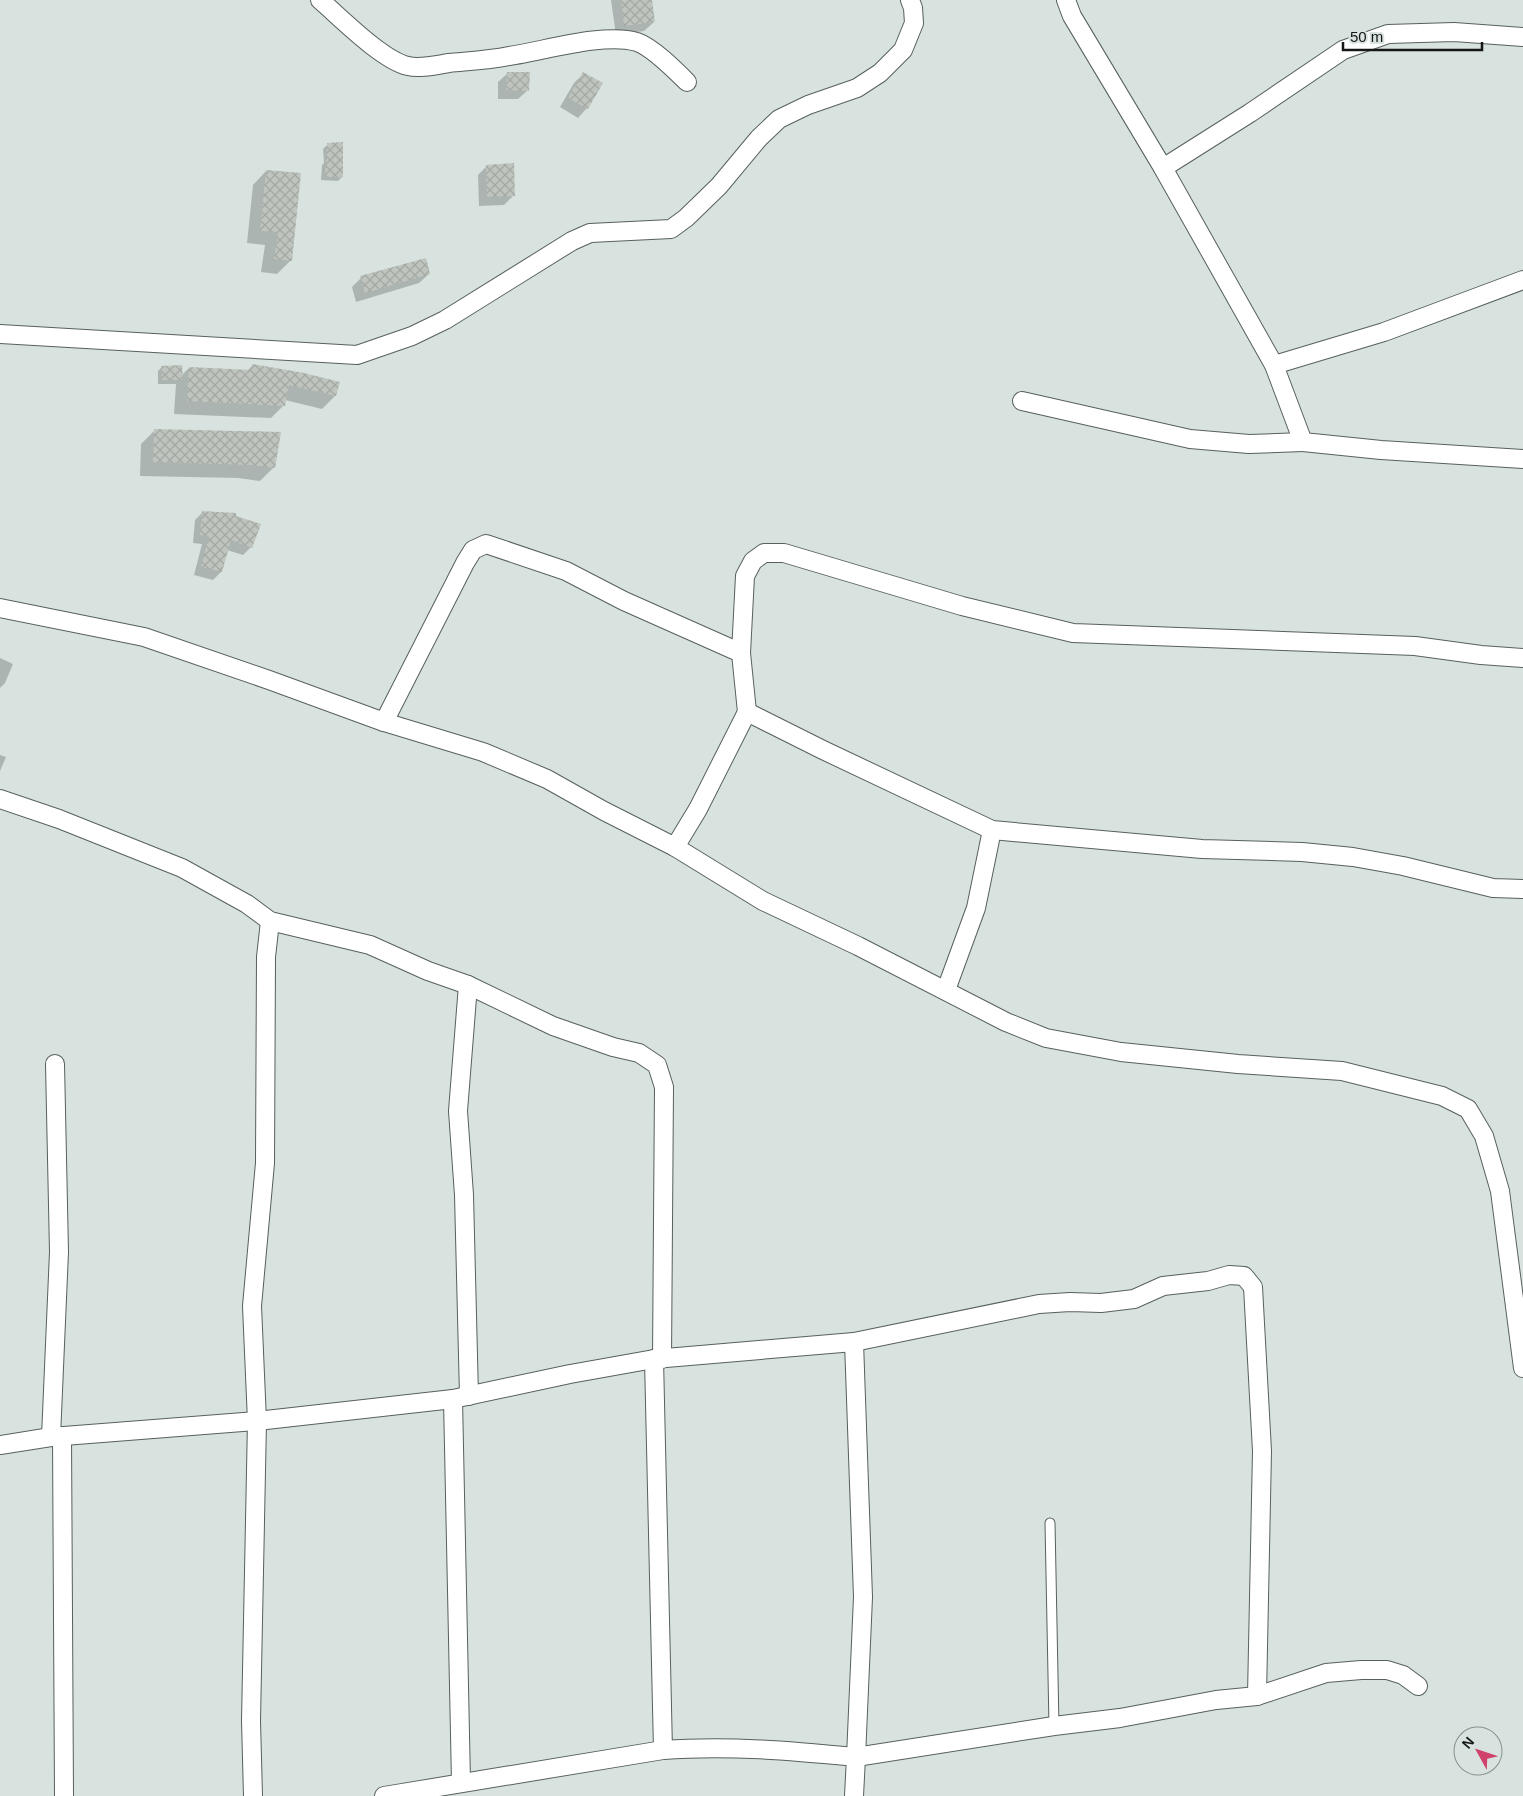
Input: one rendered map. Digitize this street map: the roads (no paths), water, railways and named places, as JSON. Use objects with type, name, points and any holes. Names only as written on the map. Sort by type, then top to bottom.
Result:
[{"type":"street","points":[[320,0],[377,49],[395,62],[409,66],[427,66],[508,56],[592,41],[614,39],[638,42],[660,56],[687,82]]},
{"type":"street","points":[[0,334],[357,355],[412,336],[445,320],[572,241],[590,233],[671,228],[679,223],[719,186],[759,138],[779,119],[808,105],[857,88],[880,73],[903,50],[914,23],[913,8],[910,0]]},
{"type":"street","points":[[1066,0],[1072,16],[1163,168],[1274,365],[1302,442]]},
{"type":"street","points":[[1163,168],[1250,113],[1343,50],[1388,34],[1454,32],[1523,37]]},
{"type":"street","points":[[1274,365],[1384,332],[1523,280]]},
{"type":"street","points":[[1022,401],[1190,439],[1249,444],[1302,442],[1381,450],[1523,459]]},
{"type":"street","points":[[384,722],[464,563],[473,550],[486,544],[566,571],[624,600],[741,653]]},
{"type":"street","points":[[675,847],[698,809],[748,712],[741,653],[745,576],[753,561],[764,553],[784,552],[962,606],[1073,633],[1415,646],[1481,655],[1523,658]]},
{"type":"street","points":[[0,608],[144,637],[384,722],[484,752],[547,779],[604,811],[675,847],[763,901],[946,990],[1006,1022],[1046,1038],[1131,1053],[1238,1064],[1342,1071],[1442,1096],[1468,1109],[1484,1136],[1500,1191],[1523,1368]]},
{"type":"street","points":[[748,712],[823,750],[992,830],[1202,849],[1302,852],[1353,857],[1403,866],[1493,888],[1523,889]]},
{"type":"street","points":[[0,799],[59,819],[182,868],[247,904],[270,921],[370,945],[428,971],[468,985],[553,1026],[613,1047],[639,1053],[657,1065],[664,1087],[658,1359],[663,1750]]},
{"type":"street","points":[[946,990],[976,908],[992,830]]},
{"type":"street","points":[[253,1796],[250,1721],[257,1421],[252,1306],[264,1163],[266,957],[270,921]]},
{"type":"street","points":[[462,1782],[461,1398],[464,1195],[458,1111],[468,985]]},
{"type":"street","points":[[55,1064],[59,1252],[56,1437],[64,1796]]},
{"type":"street","points":[[0,1445],[56,1437],[257,1421],[461,1398],[570,1374],[658,1359],[854,1342],[1040,1304],[1070,1302],[1101,1303],[1134,1300],[1163,1286],[1208,1281],[1229,1275],[1244,1276],[1254,1287],[1262,1451],[1257,1696]]},
{"type":"street","points":[[854,1342],[863,1597],[854,1796]]},
{"type":"street","points":[[384,1796],[663,1750],[696,1747],[804,1752],[856,1757],[1054,1726],[1120,1718],[1216,1700],[1257,1696],[1326,1673],[1387,1670],[1403,1675],[1418,1686]]},
{"type":"lane","points":[[1050,1523],[1054,1726]]}]
